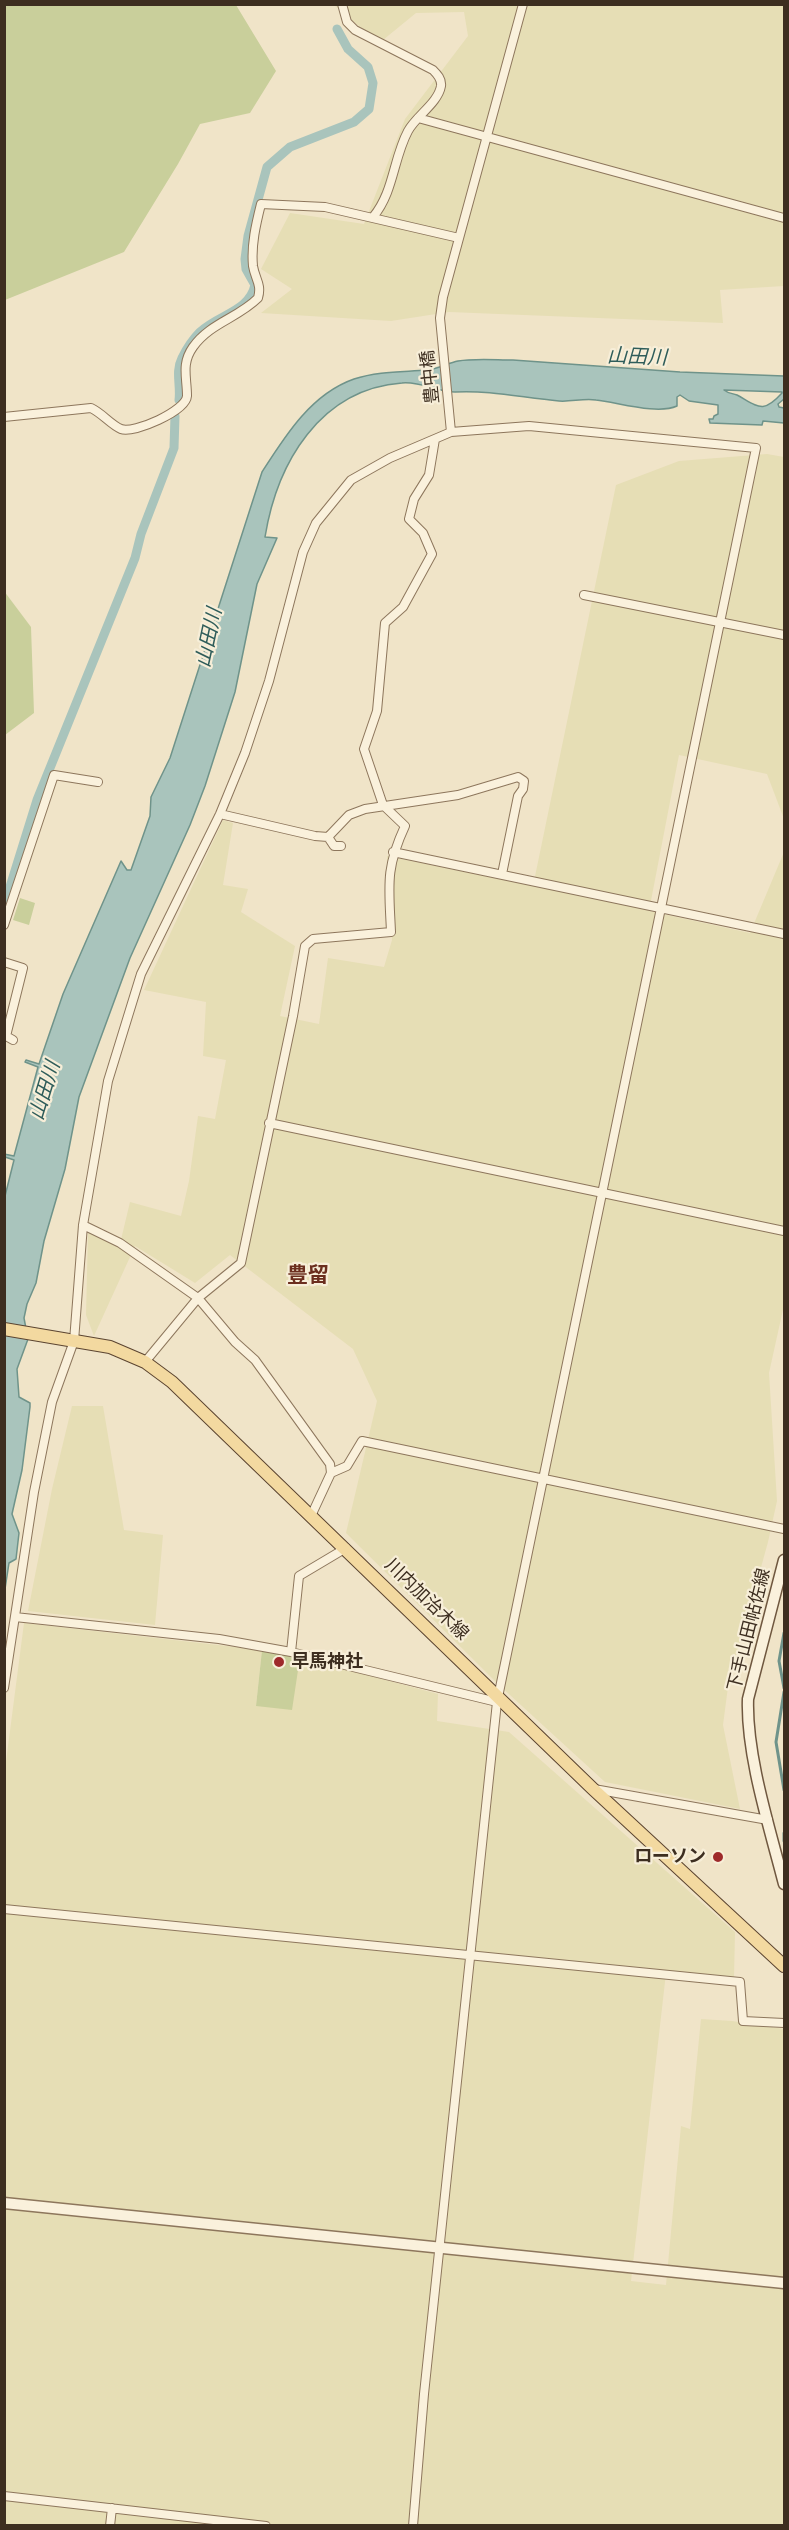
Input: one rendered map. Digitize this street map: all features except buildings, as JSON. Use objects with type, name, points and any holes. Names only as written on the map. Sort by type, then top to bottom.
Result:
[{"type":"main road","name":"川内加治木線","points":[[4,1329],[110,1347],[146,1362],[172,1382],[346,1548],[497,1699],[784,1966]]},
{"type":"street","points":[[342,4],[347,22],[355,30],[433,69],[440,78],[441,86],[436,96],[409,130],[388,193],[373,217]]},
{"type":"street","name":"豊中橋","points":[[451,429],[441,325],[443,297],[523,4]]},
{"type":"street","points":[[418,118],[784,218]]},
{"type":"street","points":[[4,417],[91,408],[121,429],[136,430],[178,409],[185,403],[187,397],[184,371],[186,359],[193,347],[210,328],[242,311],[258,298],[260,283],[253,267],[253,253],[255,228],[261,204],[308,205],[373,217],[459,238]]},
{"type":"street","points":[[4,1688],[34,1492],[52,1402],[72,1340],[83,1225],[108,1082],[141,974],[220,814],[245,753],[269,681],[303,552],[316,523],[351,480],[390,458],[435,439],[451,429],[529,426],[756,448],[497,1699],[468,1956],[413,2526]]},
{"type":"street","points":[[146,1362],[198,1298],[242,1263],[269,1123],[293,1016],[305,946],[313,939],[391,932],[389,869],[393,852],[405,826],[383,805],[364,749],[377,711],[385,623],[403,607],[432,554],[423,533],[409,519],[414,499],[429,475],[435,439]]},
{"type":"street","points":[[584,595],[784,635]]},
{"type":"street","points":[[4,925],[54,775],[98,782]]},
{"type":"street","points":[[328,837],[349,815],[383,805],[458,795],[518,777],[524,781],[523,789],[518,796],[502,874]]},
{"type":"street","points":[[220,814],[328,837]]},
{"type":"street","points":[[328,837],[334,846],[341,846]]},
{"type":"street","points":[[393,852],[784,934]]},
{"type":"street","points":[[4,962],[23,968],[6,1036],[13,1040]]},
{"type":"street","points":[[269,1123],[784,1231]]},
{"type":"street","points":[[83,1225],[120,1242],[198,1298],[235,1341],[255,1360],[326,1455],[331,1473],[311,1516]]},
{"type":"street","points":[[331,1473],[347,1466],[362,1441],[784,1529]]},
{"type":"street","points":[[291,1652],[299,1576],[346,1548]]},
{"type":"street","name":"下手山田帖佐線","points":[[784,1560],[748,1699],[748,1728],[784,1884]]},
{"type":"street","points":[[15,1617],[219,1639],[291,1652],[497,1699]]},
{"type":"street","points":[[593,1789],[768,1820]]},
{"type":"street","points":[[4,1909],[740,1982],[743,2021],[784,2023]]},
{"type":"street","points":[[4,2203],[784,2283]]},
{"type":"street","points":[[4,2496],[266,2526]]},
{"type":"street","points":[[110,2526],[112,2508]]},
{"type":"shaded area","points":[[334,5],[784,5],[784,286],[720,290],[723,323],[449,312],[391,321],[261,313],[292,289],[261,269],[290,213],[364,224],[405,119],[468,36],[464,12],[416,13],[383,40],[367,33]]},
{"type":"shaded area","points":[[767,454],[784,457],[784,819],[767,774],[679,755],[649,911],[750,933],[784,852],[784,1305],[769,1373],[777,1501],[728,1687],[723,1725],[740,1809],[605,1782],[499,1685],[346,1533],[377,1401],[353,1349],[230,1255],[195,1283],[135,1246],[94,1336],[86,1315],[88,1232],[119,1248],[130,1202],[181,1216],[189,1181],[198,1116],[215,1119],[226,1060],[203,1056],[206,1002],[144,990],[223,820],[233,823],[223,885],[248,889],[241,912],[295,946],[280,1016],[319,1024],[328,958],[384,967],[392,940],[387,856],[533,886],[616,485],[679,461]]},
{"type":"shaded area","points":[[72,1406],[103,1406],[124,1530],[163,1535],[155,1625],[28,1611],[52,1489]]},
{"type":"shaded area","points":[[24,1623],[262,1650],[256,1706],[300,1657],[438,1694],[437,1721],[509,1732],[735,1932],[734,1978],[666,1973],[631,2281],[666,2285],[681,2126],[690,2129],[701,2019],[784,2029],[784,2525],[5,2526],[4,1777]]},
{"type":"green space","points":[[5,4],[236,5],[276,71],[250,113],[200,124],[124,252],[5,300]]},
{"type":"green space","points":[[4,591],[31,627],[34,713],[5,735]]},
{"type":"green space","points":[[20,898],[35,903],[29,925],[13,920]]},
{"type":"green space","points":[[262,1650],[300,1657],[292,1710],[256,1706]]},
{"type":"water","name":"山田川","points":[[506,360],[680,372],[784,376],[784,399],[778,404],[779,407],[784,408],[784,423],[763,421],[762,425],[710,423],[709,419],[713,419],[718,414],[718,405],[689,401],[680,395],[677,397],[677,406],[659,409],[605,401],[559,401],[494,393],[449,392],[402,383],[373,388],[348,399],[326,415],[307,434],[292,457],[271,509],[265,537],[277,538],[257,584],[235,692],[205,786],[190,825],[130,958],[79,1097],[65,1169],[44,1241],[36,1283],[24,1318],[28,1339],[17,1369],[19,1397],[30,1403],[30,1407],[22,1470],[12,1514],[19,1533],[16,1559],[9,1563],[5,1589],[4,1200],[14,1160],[5,1157],[4,1154],[14,1156],[38,1067],[25,1062],[26,1060],[39,1064],[63,994],[121,861],[127,870],[131,870],[150,816],[151,797],[170,758],[262,472],[300,418],[325,395],[354,379],[372,374],[431,369],[458,361]],"holes":[[[724,390],[782,392],[776,400],[761,406]]]},
{"type":"waterway","points":[[179,400],[179,368],[190,344],[200,332],[240,307],[252,294],[255,285],[246,269],[245,259],[248,236],[267,167],[290,147],[354,122],[369,109],[373,83],[368,67],[348,49],[337,29]]},
{"type":"waterway","points":[[4,906],[37,800],[135,558],[141,534],[174,448],[175,416]]},
{"type":"waterway","points":[[784,1633],[779,1661],[784,1688]]},
{"type":"waterway","points":[[784,1692],[776,1742],[784,1790]]},
{"type":"waterway","points":[[784,1833],[784,1841]]},
{"type":"place","name":"早馬神社","points":[[279,1662]]},
{"type":"place","name":"ローソン","points":[[718,1857]]},
{"type":"district","name":"豊留","points":[[308,1277]]}]
